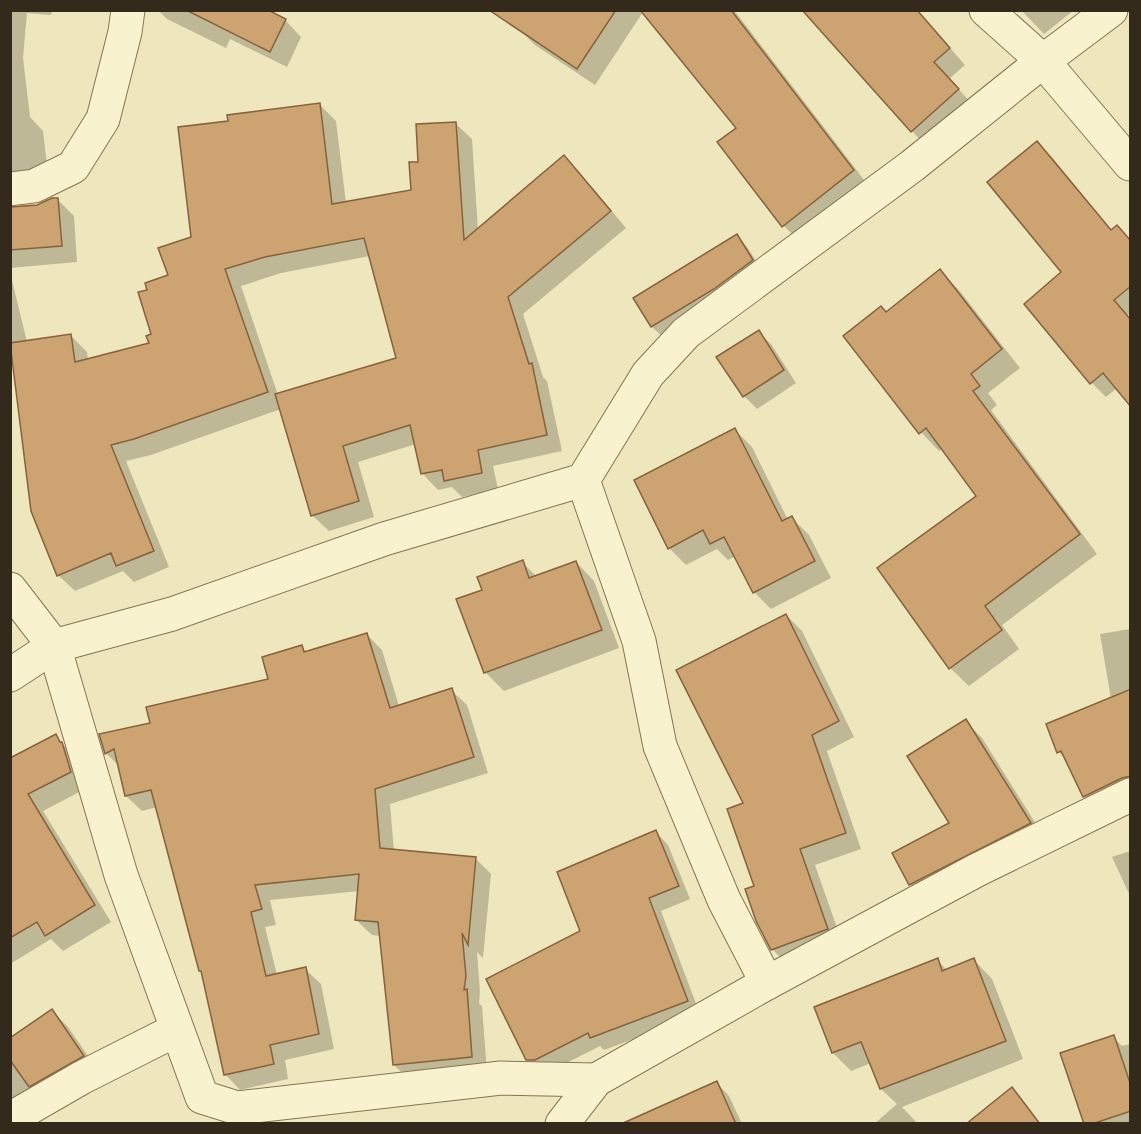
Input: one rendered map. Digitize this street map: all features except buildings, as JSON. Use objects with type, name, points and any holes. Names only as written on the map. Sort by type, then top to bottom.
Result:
[{"type":"street","points":[[10,189],[34,186],[74,166],[103,119],[126,32],[128,10]]},
{"type":"street","points":[[986,10],[1043,61],[1131,164]]},
{"type":"street","points":[[10,675],[54,646],[172,614],[384,540],[583,480],[648,374],[686,333],[912,166],[1043,61],[1111,10]]},
{"type":"street","points":[[583,480],[639,641],[660,746],[724,900],[767,983]]},
{"type":"street","points":[[10,589],[54,646],[121,875],[202,1097],[237,1108],[501,1078],[596,1080]]},
{"type":"street","points":[[562,1124],[596,1080],[767,983],[977,870],[1131,795]]},
{"type":"street","points":[[10,1119],[81,1078],[176,1029]]}]
